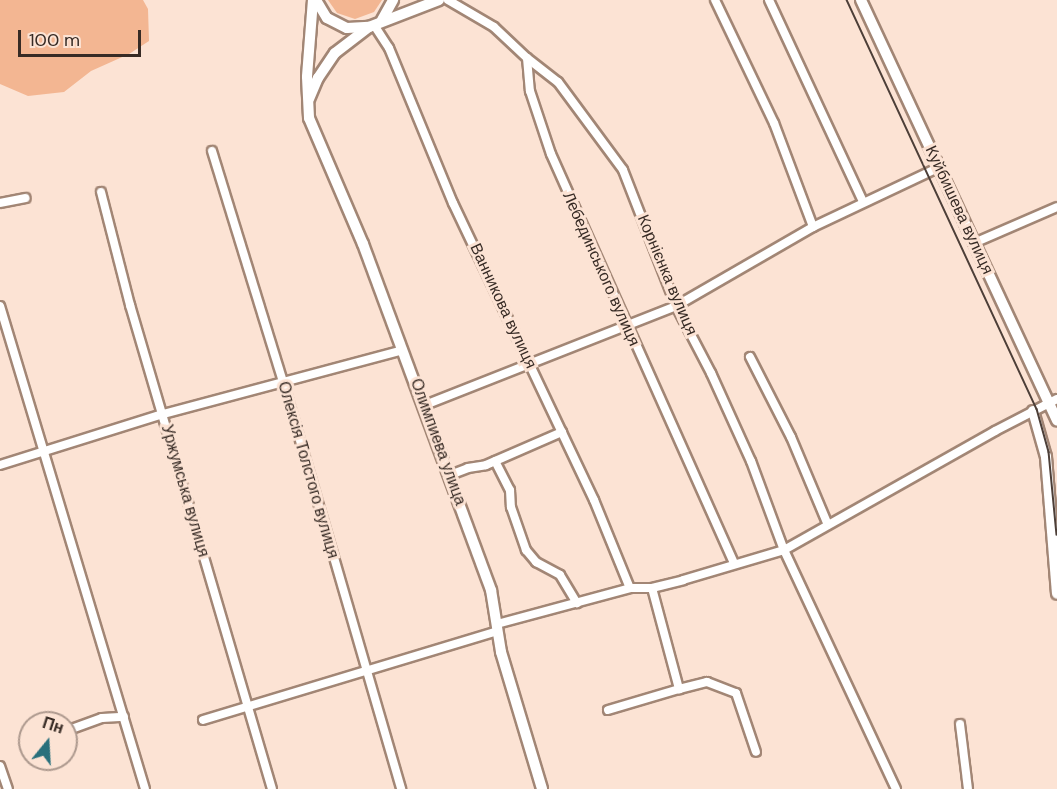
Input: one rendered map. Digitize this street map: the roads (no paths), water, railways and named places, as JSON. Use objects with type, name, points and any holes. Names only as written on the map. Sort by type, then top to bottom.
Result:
[{"type":"main road","points":[[314,0],[327,18],[347,28],[375,24],[439,0]]},
{"type":"main road","name":"Олимпиева улица","points":[[314,0],[307,104],[309,118],[363,244],[404,350],[491,590],[501,652],[542,789]]},
{"type":"main road","points":[[307,104],[318,78],[335,53],[375,24],[393,0]]},
{"type":"main road","name":"Куйбишева вулиця","points":[[861,0],[974,243],[1053,401],[1057,421]]},
{"type":"main road","points":[[1033,411],[1046,457],[1057,594]]},
{"type":"street","points":[[448,0],[494,27],[527,58]]},
{"type":"street","points":[[716,0],[774,123],[813,227]]},
{"type":"street","points":[[769,0],[863,202]]},
{"type":"street","name":"Ванникова вулиця","points":[[375,24],[389,48],[453,203],[594,500],[630,588]]},
{"type":"street","name":"Корнієнка вулиця","points":[[527,58],[558,82],[623,170],[676,306],[711,373],[750,461],[784,550]]},
{"type":"street","name":"Лебединського вулиця","points":[[527,58],[530,91],[551,154],[734,564]]},
{"type":"street","name":"Олексія Толстого вулиця","points":[[212,151],[401,789]]},
{"type":"street","points":[[425,405],[529,362],[676,306],[813,227],[940,167]]},
{"type":"street","name":"Уржумська вулиця","points":[[101,192],[130,305],[272,789]]},
{"type":"street","points":[[0,203],[26,198]]},
{"type":"street","points":[[974,243],[1057,207]]},
{"type":"street","points":[[0,306],[145,789]]},
{"type":"street","points":[[0,465],[163,414],[404,350]]},
{"type":"street","points":[[750,357],[791,437],[828,525]]},
{"type":"street","points":[[203,720],[366,671],[577,603],[630,588],[651,588],[784,550],[1053,401]]},
{"type":"street","points":[[450,475],[495,461],[562,432]]},
{"type":"street","points":[[495,461],[510,490],[510,507],[526,550],[536,562],[560,574],[577,603]]},
{"type":"street","points":[[784,550],[896,789]]},
{"type":"street","points":[[651,588],[679,689]]},
{"type":"street","points":[[608,710],[707,682],[736,693],[756,752]]},
{"type":"street","points":[[78,727],[102,718],[124,717]]},
{"type":"street","points":[[960,724],[968,789]]},
{"type":"street","points":[[0,766],[8,789]]},
{"type":"tram line","points":[[847,0],[1037,409],[1049,452],[1057,535]]}]
